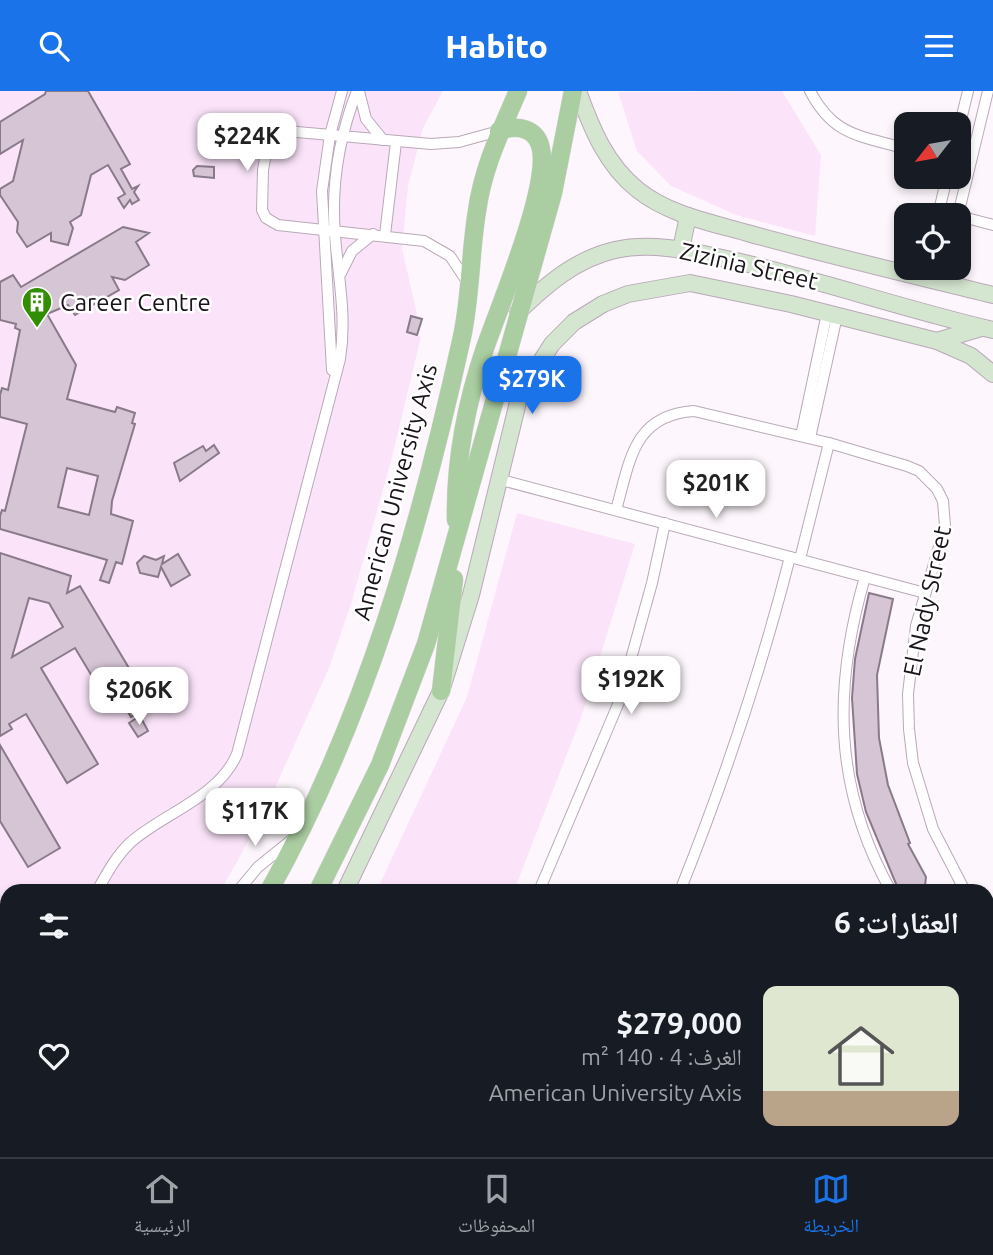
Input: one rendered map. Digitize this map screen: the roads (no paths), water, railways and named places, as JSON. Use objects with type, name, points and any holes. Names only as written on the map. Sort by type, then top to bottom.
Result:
[{"type":"main road","name":"American University Axis","points":[[275,884],[331,765],[382,633],[421,500],[470,291],[477,211],[499,131],[518,91]]},
{"type":"main road","points":[[321,884],[380,765],[426,644],[553,193],[576,91]]},
{"type":"main road","name":"Zizinia Street","points":[[576,91],[597,138],[626,179],[639,191],[688,216],[894,266]]},
{"type":"main road","points":[[441,691],[456,544],[459,447],[485,349],[522,246],[541,169],[541,148],[534,135],[521,128],[499,131]]},
{"type":"main road","points":[[681,249],[688,216]]},
{"type":"main road","name":"Zizinia Street","points":[[518,312],[564,272],[588,258],[644,246],[681,249],[797,275],[987,329]]},
{"type":"main road","points":[[791,304],[797,275]]},
{"type":"main road","name":"Zizinia Street","points":[[956,280],[993,295]]},
{"type":"main road","points":[[348,884],[441,691],[471,595],[520,394],[537,365],[574,322],[603,303],[654,287],[690,282],[937,341],[971,356],[993,374]]},
{"type":"main road","points":[[937,341],[987,329]]},
{"type":"street","points":[[331,387],[332,330],[322,229],[323,182],[330,135],[342,91]]},
{"type":"street","points":[[101,884],[130,843],[215,784],[234,761],[344,329],[334,230],[335,183],[342,137],[358,91]]},
{"type":"street","points":[[358,91],[366,119],[383,141]]},
{"type":"street","points":[[810,91],[821,111],[837,127],[894,145]]},
{"type":"street","points":[[963,112],[968,91]]},
{"type":"street","points":[[961,203],[988,91]]},
{"type":"street","points":[[470,291],[457,264],[442,250],[424,241],[278,225],[266,218],[261,204],[266,147],[276,134],[291,131],[396,142],[459,142],[499,131]]},
{"type":"street","points":[[340,276],[352,251],[379,235],[396,142]]},
{"type":"street","points":[[941,203],[944,191]]},
{"type":"street","points":[[971,219],[993,225]]},
{"type":"street","points":[[805,437],[832,314]]},
{"type":"street","name":"El Nady Street","points":[[616,510],[639,439],[663,417],[694,411],[829,443],[907,466],[929,479],[943,501],[945,526],[925,593],[910,660],[908,694],[912,751],[933,829],[961,884]]},
{"type":"street","points":[[683,884],[714,805],[763,663],[829,443]]},
{"type":"street","points":[[498,478],[925,593]]},
{"type":"street","points":[[542,884],[620,702],[665,523]]},
{"type":"street","points":[[865,577],[850,629],[843,683],[843,736],[848,773],[863,832],[888,884]]},
{"type":"street","points":[[244,884],[271,855],[299,834]]},
{"type":"place","name":"Career Centre","points":[[37,329]]}]
